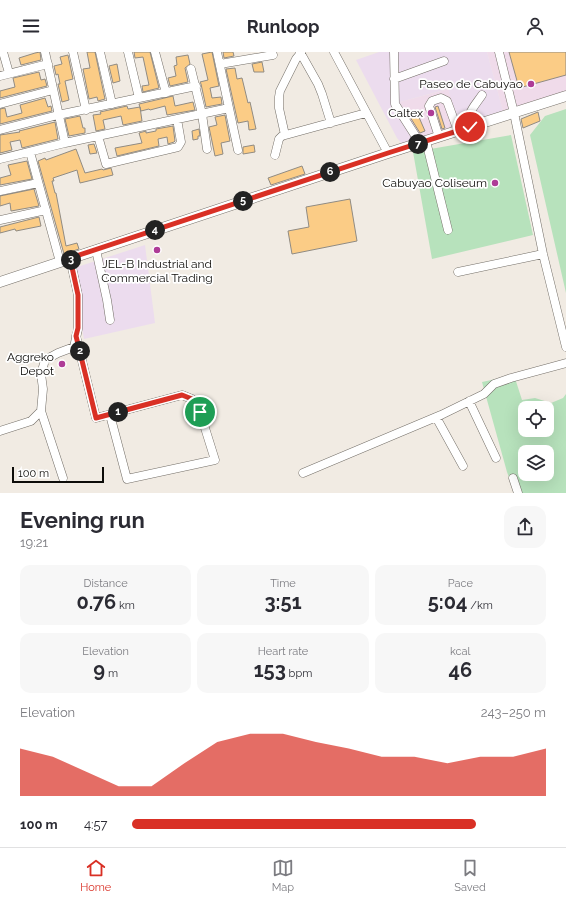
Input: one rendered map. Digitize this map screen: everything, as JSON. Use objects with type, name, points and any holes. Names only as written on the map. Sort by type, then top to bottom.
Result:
[{"type":"main road","points":[[0,282],[388,153],[566,96]]},
{"type":"street","points":[[3,52],[9,73]]},
{"type":"street","points":[[45,52],[65,143]]},
{"type":"street","points":[[73,52],[86,110]]},
{"type":"street","points":[[100,52],[112,104]]},
{"type":"street","points":[[128,52],[139,98]]},
{"type":"street","points":[[156,52],[166,93]]},
{"type":"street","points":[[217,52],[238,150]]},
{"type":"street","points":[[334,52],[388,153]]},
{"type":"street","points":[[394,52],[394,104],[423,142],[448,230]]},
{"type":"street","points":[[499,52],[514,113],[543,254],[566,347]]},
{"type":"street","points":[[285,135],[279,108],[280,91],[296,59],[301,53],[318,84],[331,123]]},
{"type":"street","points":[[220,64],[273,55]]},
{"type":"street","points":[[394,78],[444,61]]},
{"type":"street","points":[[0,76],[48,64]]},
{"type":"street","points":[[191,69],[202,114],[207,149]]},
{"type":"street","points":[[0,130],[58,115],[196,86]]},
{"type":"street","points":[[0,104],[53,90]]},
{"type":"street","points":[[470,127],[468,120],[471,110],[482,96]]},
{"type":"street","points":[[439,137],[429,106],[432,101],[441,98],[447,101],[458,131]]},
{"type":"street","points":[[0,159],[177,118],[229,108]]},
{"type":"street","points":[[275,155],[278,139],[280,137],[366,113]]},
{"type":"street","points":[[98,136],[106,164],[178,147],[181,142],[177,118]]},
{"type":"street","points":[[30,152],[60,262]]},
{"type":"street","points":[[0,191],[38,182]]},
{"type":"street","points":[[0,220],[46,210]]},
{"type":"street","points":[[96,250],[110,320]]},
{"type":"street","points":[[458,272],[543,254]]},
{"type":"street","points":[[63,478],[42,411],[43,389],[41,374],[45,360],[74,347],[78,328],[78,295],[70,258]]},
{"type":"street","points":[[76,336],[96,418],[182,395],[192,399],[200,412],[215,460],[126,479],[110,415]]},
{"type":"street","points":[[303,473],[436,417],[484,394],[494,384],[566,363]]},
{"type":"street","points":[[470,401],[496,458]]},
{"type":"street","points":[[0,431],[31,421],[42,411]]},
{"type":"street","points":[[436,417],[463,466]]},
{"type":"street","points":[[513,478],[518,493]]},
{"type":"shaded area","points":[[379,52],[487,52],[503,111],[460,124],[448,89],[400,102],[419,138],[402,144],[397,138],[356,60]]},
{"type":"shaded area","name":"Paseo de Cabuyao","points":[[487,52],[566,52],[566,91],[503,111]]},
{"type":"shaded area","name":"Caltex","points":[[449,89],[460,124],[419,138],[400,102]]},
{"type":"shaded area","points":[[145,245],[155,323],[84,339],[71,269]]},
{"type":"green space","points":[[566,109],[566,293],[530,135],[545,116]]},
{"type":"green space","points":[[511,135],[533,235],[432,259],[413,152]]},
{"type":"green space","points":[[514,375],[522,400],[535,398],[545,401],[518,401],[518,437],[554,437],[554,402],[563,398],[566,394],[566,493],[515,493],[507,472],[482,382]]},
{"type":"building","points":[[40,52],[41,60],[21,65],[19,58]]},
{"type":"building","points":[[87,52],[95,52],[105,99],[98,101],[97,97],[89,99],[83,69],[90,68]]},
{"type":"building","points":[[134,52],[150,52],[159,88],[143,92],[142,86],[149,85],[143,57],[135,58]]},
{"type":"building","points":[[212,52],[219,86],[210,88],[212,98],[221,97],[222,104],[206,107],[200,82],[208,80],[202,54]]},
{"type":"building","points":[[223,52],[233,52],[234,56],[224,58]]},
{"type":"building","points":[[509,52],[566,52],[566,75],[519,88]]},
{"type":"building","points":[[68,55],[73,79],[65,81],[69,100],[62,102],[58,84],[60,84],[58,74],[56,75],[54,66],[62,64],[60,57]]},
{"type":"building","points":[[188,55],[190,64],[185,68],[188,82],[170,86],[168,78],[176,76],[174,66],[177,65],[176,57]]},
{"type":"building","points":[[262,62],[264,72],[254,72],[252,64]]},
{"type":"building","points":[[117,64],[120,81],[113,83],[109,66]]},
{"type":"building","points":[[235,68],[237,79],[242,78],[248,103],[250,102],[256,129],[249,130],[248,121],[238,123],[226,69]]},
{"type":"building","points":[[39,72],[41,80],[45,79],[47,86],[0,98],[0,91],[15,87],[13,78]]},
{"type":"building","points":[[173,96],[175,106],[193,102],[195,110],[167,115],[165,106],[141,111],[139,104]]},
{"type":"building","points":[[45,98],[48,107],[51,106],[52,111],[0,124],[0,109],[5,108],[7,117],[22,113],[20,105]]},
{"type":"building","points":[[127,106],[128,109],[140,107],[142,121],[123,125],[121,116],[103,120],[105,129],[96,131],[93,115]]},
{"type":"building","points":[[438,106],[445,128],[442,129],[435,107]]},
{"type":"building","points":[[538,112],[540,121],[523,128],[521,119]]},
{"type":"building","points":[[225,115],[230,141],[221,143],[223,154],[215,156],[209,127],[217,125],[215,117]]},
{"type":"building","points":[[418,115],[425,131],[420,133],[410,117]]},
{"type":"building","points":[[80,116],[83,128],[85,128],[85,133],[69,136],[65,119]]},
{"type":"building","points":[[55,122],[58,139],[22,148],[20,140],[10,142],[12,150],[0,153],[0,135],[20,132],[19,131]]},
{"type":"building","points":[[173,126],[174,142],[168,144],[167,137],[158,139],[159,146],[117,156],[115,148],[142,143],[139,133],[156,131],[156,129]]},
{"type":"building","points":[[199,129],[200,136],[198,136],[198,139],[193,140],[192,131]]},
{"type":"building","points":[[94,144],[97,153],[90,154],[88,145]]},
{"type":"building","points":[[254,145],[255,152],[243,154],[243,147]]},
{"type":"building","points":[[76,149],[85,173],[111,168],[113,175],[80,183],[77,170],[53,178],[54,181],[52,181],[56,193],[66,246],[77,243],[79,249],[64,254],[38,161],[45,158],[46,160]]},
{"type":"building","points":[[27,161],[32,179],[0,185],[0,178],[11,175],[8,165]]},
{"type":"building","points":[[302,166],[305,174],[271,185],[268,178]]},
{"type":"building","points":[[34,189],[39,206],[11,211],[10,203],[0,206],[0,196]]},
{"type":"building","points":[[350,199],[357,241],[292,254],[288,231],[309,227],[306,207]]},
{"type":"building","points":[[39,217],[41,226],[16,231],[15,229],[0,233],[0,227]]},
{"type":"place","name":"Paseo de Cabuyao","points":[[531,84]]},
{"type":"place","name":"Caltex","points":[[431,113]]},
{"type":"place","name":"Cabuyao Coliseum","points":[[495,183]]},
{"type":"place","name":"JEL-B Industrial and Commercial Trading","points":[[157,250]]},
{"type":"place","name":"Aggreko Depot","points":[[62,364]]},
{"type":"route","points":[[200,412],[192,399],[182,395],[96,418],[76,336],[78,328],[78,295],[70,258],[470,127]]}]
